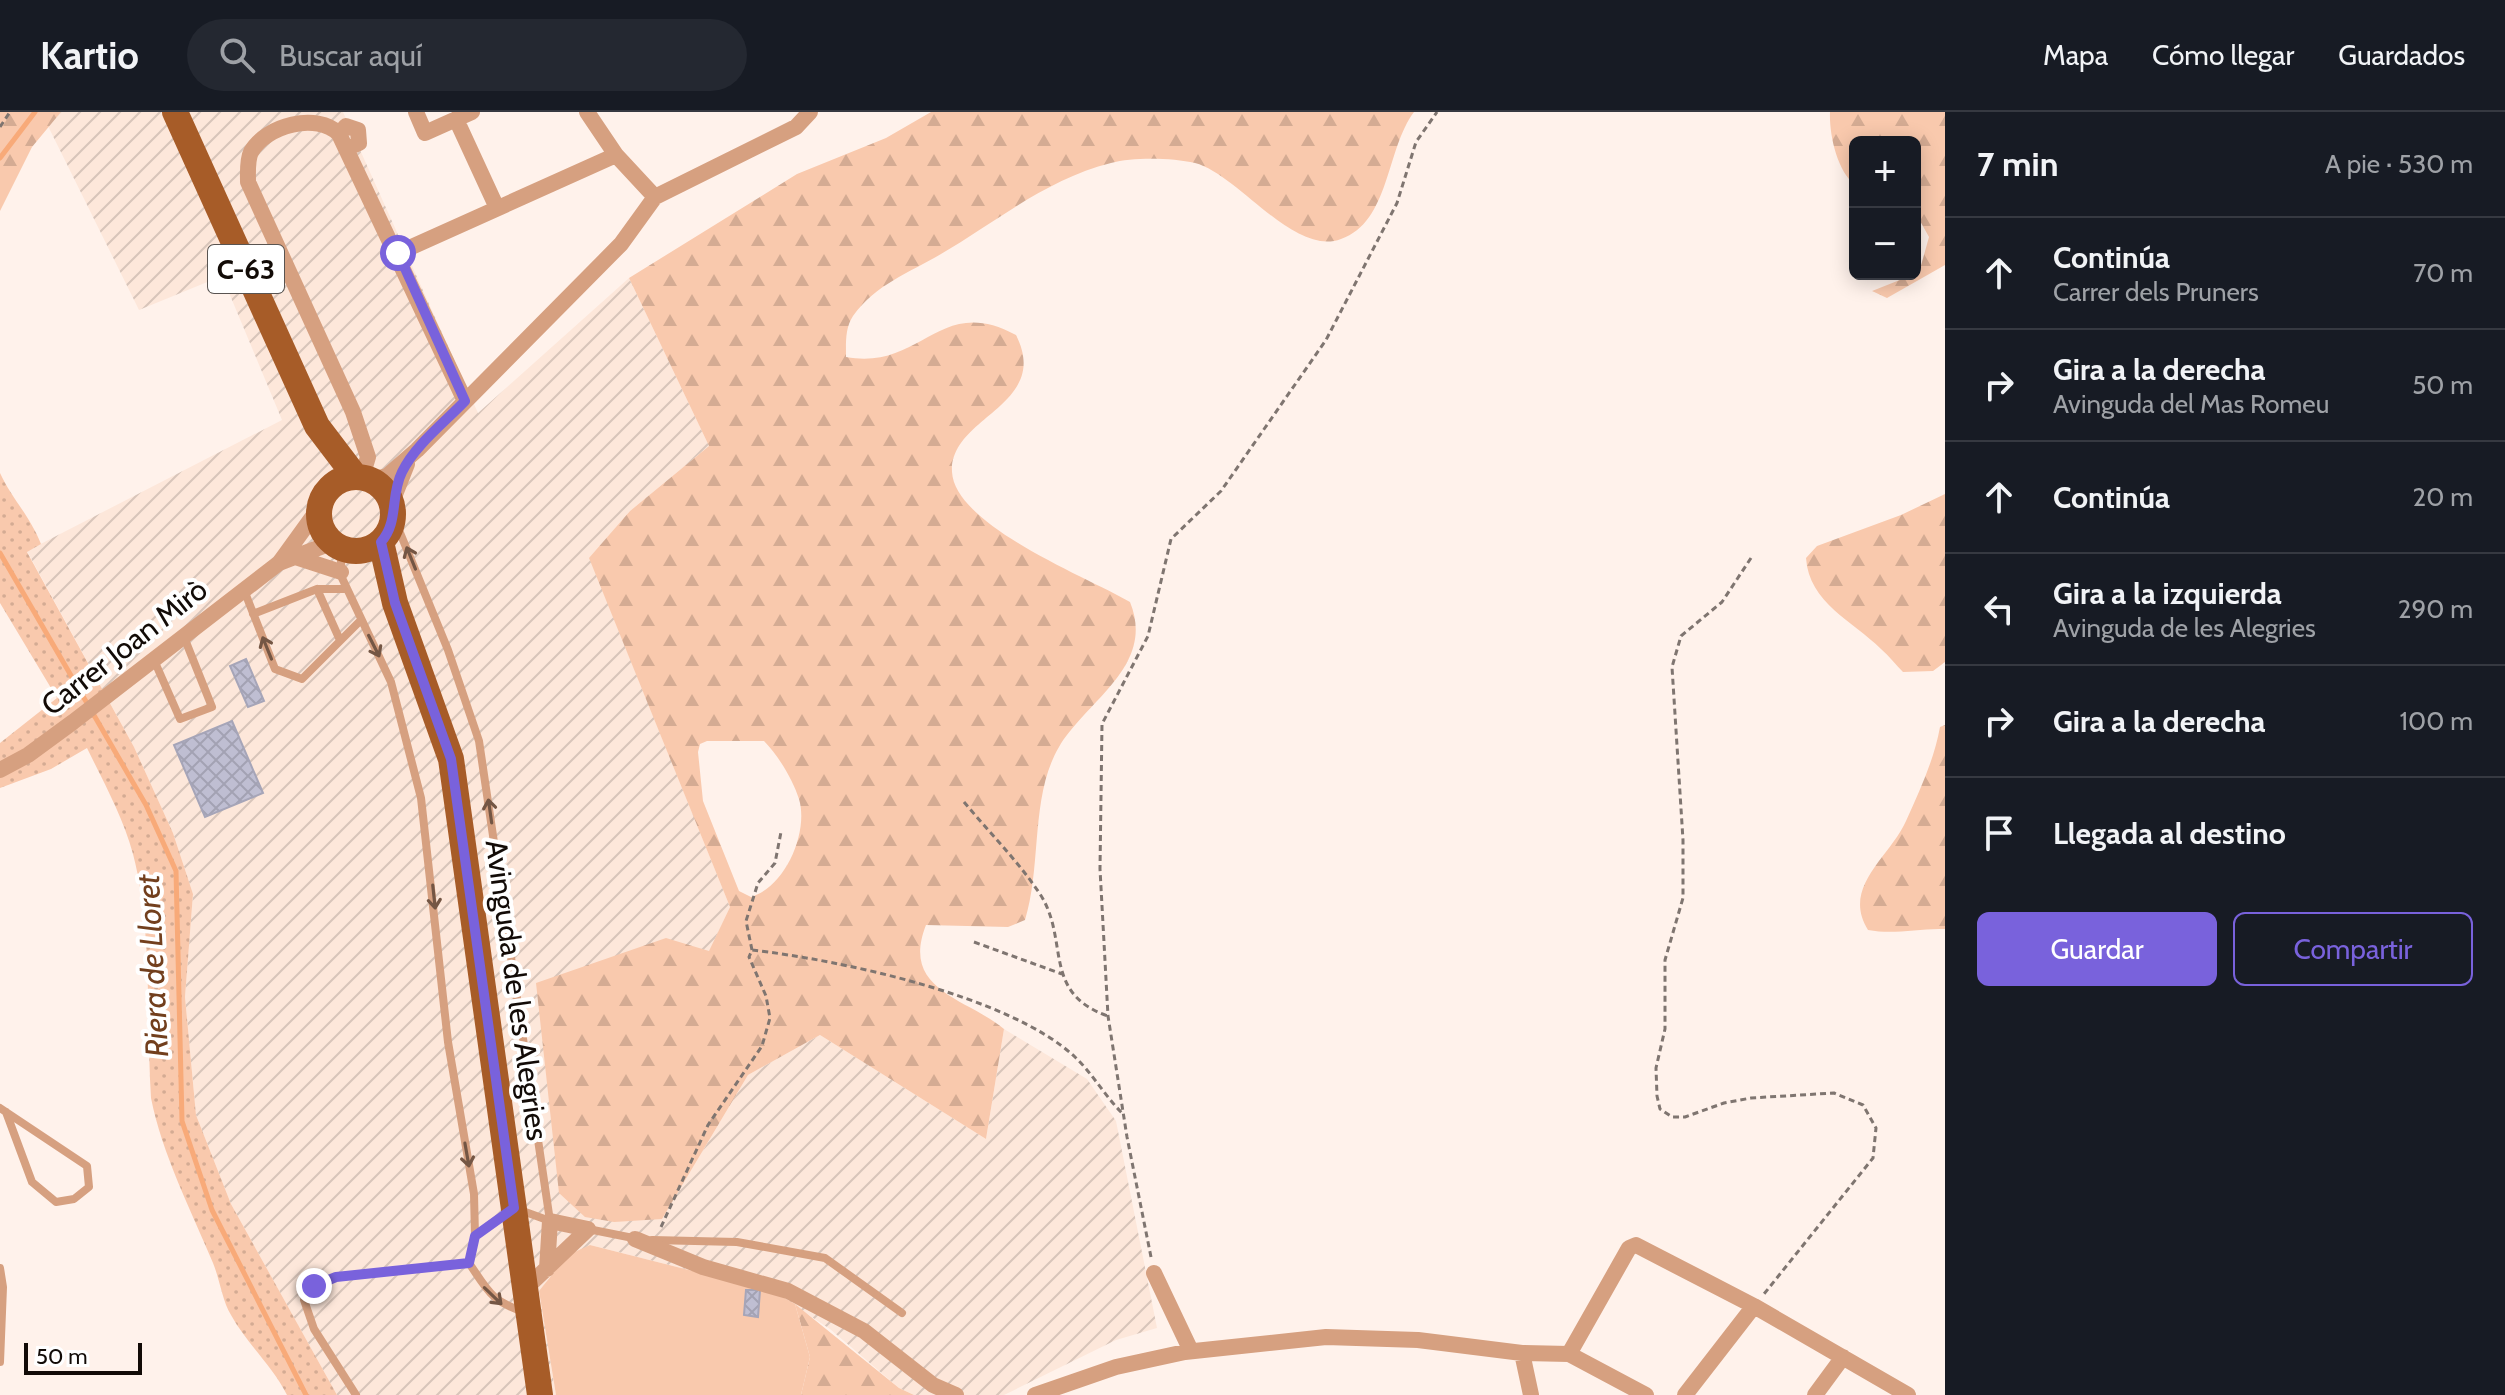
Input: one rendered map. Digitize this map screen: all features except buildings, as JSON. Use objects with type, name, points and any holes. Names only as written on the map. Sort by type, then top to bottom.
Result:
[{"type":"main road","name":"C-63","points":[[175,112],[317,426],[327,462],[321,529],[342,560]]},
{"type":"main road","name":"C-63","points":[[317,426],[363,477],[383,487],[393,510]]},
{"type":"main road","points":[[323,499],[341,479],[363,477]]},
{"type":"main road","points":[[342,560],[381,542],[393,510]]},
{"type":"main road","name":"Avinguda de les Alegries","points":[[381,542],[395,603],[451,759],[540,1395]]},
{"type":"main road","name":"Avinguda de les Alegries","points":[[342,560],[395,603]]},
{"type":"street","points":[[416,112],[425,133],[472,112]]},
{"type":"street","points":[[587,112],[616,155],[655,197]]},
{"type":"street","points":[[465,401],[345,130],[322,122],[283,127],[260,140],[249,154],[248,182],[353,412],[368,457],[363,477],[387,476],[417,450],[621,244],[655,197],[796,127],[810,112]]},
{"type":"street","points":[[456,119],[497,208]]},
{"type":"street","points":[[398,253],[616,155]]},
{"type":"street","points":[[393,510],[402,472],[417,450]]},
{"type":"street","name":"Carrer Joan Mirò","points":[[0,770],[28,755],[287,560],[323,499]]},
{"type":"street","points":[[287,560],[342,560]]},
{"type":"street","name":"Carrer Joan Mirò","points":[[287,560],[342,560]]},
{"type":"street","points":[[547,1269],[550,1221],[588,1229]]},
{"type":"street","points":[[527,1301],[547,1269],[588,1229]]},
{"type":"street","points":[[635,1239],[661,1253],[788,1291],[864,1331],[933,1385],[956,1395]]},
{"type":"street","points":[[1569,1354],[1629,1248],[1636,1245],[1754,1306],[1908,1395]]},
{"type":"street","points":[[1154,1273],[1191,1351]]},
{"type":"street","points":[[1685,1395],[1754,1306]]},
{"type":"street","points":[[1035,1395],[1116,1367],[1191,1351],[1326,1337],[1418,1340],[1522,1353],[1569,1354],[1646,1395]]},
{"type":"street","points":[[1522,1353],[1531,1395]]},
{"type":"street","points":[[1815,1395],[1843,1357]]},
{"type":"lane","points":[[393,510],[448,650],[479,741],[550,1221],[514,1208],[475,1236]]},
{"type":"lane","points":[[253,614],[317,589],[342,560]]},
{"type":"lane","points":[[342,560],[361,620],[391,682],[421,798],[448,1042],[474,1194],[475,1236],[469,1263],[488,1293],[501,1304],[527,1301]]},
{"type":"lane","points":[[317,589],[339,638]]},
{"type":"lane","points":[[244,590],[275,669],[302,679],[339,638],[361,620]]},
{"type":"lane","points":[[154,660],[180,719],[212,707],[184,636]]},
{"type":"lane","points":[[3,1110],[87,1166],[89,1187],[74,1199],[56,1202],[32,1182],[3,1110]]},
{"type":"lane","points":[[588,1229],[635,1239],[737,1242],[825,1258],[902,1313]]},
{"type":"lane","points":[[356,1395],[314,1329],[304,1300],[314,1286],[336,1277],[469,1263]]},
{"type":"lane","points":[[0,1268],[3,1287],[0,1362]]},
{"type":"path","points":[[0,127],[10,112]]},
{"type":"path","points":[[1154,1273],[1122,1113],[1108,1016],[1100,869],[1102,724],[1148,636],[1171,539],[1221,491],[1326,340],[1397,203],[1416,142],[1437,112]]},
{"type":"path","points":[[1751,558],[1722,602],[1681,636],[1672,667],[1683,840],[1683,898],[1665,960],[1665,1029],[1656,1068],[1657,1096],[1660,1109],[1672,1117],[1685,1117],[1751,1098],[1834,1093],[1863,1105],[1876,1128],[1873,1158],[1754,1306]]},
{"type":"path","points":[[964,802],[1039,893],[1050,912],[1066,987],[1094,1011],[1108,1016]]},
{"type":"path","points":[[658,1241],[708,1125],[762,1046],[770,1018],[766,996],[749,957],[752,950],[746,921],[758,883],[775,863],[781,832]]},
{"type":"path","points":[[974,942],[1062,974]]},
{"type":"path","points":[[752,950],[857,969],[969,999],[1026,1022],[1075,1057],[1101,1092],[1122,1113]]},
{"type":"shaded area","points":[[61,112],[343,112],[478,413],[629,278],[709,446],[630,511],[590,559],[730,907],[709,952],[662,1219],[748,1075],[820,1035],[986,1139],[1004,1029],[1087,1079],[1116,1121],[1157,1328],[1116,1340],[1004,1395],[914,1395],[899,1388],[830,1329],[772,1291],[590,1245],[539,1291],[556,1395],[337,1395],[231,1204],[196,1115],[185,997],[193,894],[173,833],[134,747],[27,551],[282,420],[222,276],[139,310],[48,126]]},
{"type":"green space","points":[[0,112],[61,112],[32,147],[0,211]]},
{"type":"green space","points":[[931,112],[1414,112],[1369,217],[1357,230],[1341,239],[1323,241],[1304,236],[1285,226],[1212,170],[1195,163],[1153,159],[1120,161],[1065,179],[1023,202],[883,287],[853,316],[847,331],[846,357],[872,358],[894,354],[948,327],[968,323],[990,324],[1016,335],[1023,359],[1021,378],[1011,395],[966,437],[955,453],[952,472],[959,492],[975,512],[999,531],[1056,565],[1130,602],[1136,625],[1134,645],[1115,681],[1071,730],[1050,766],[1040,809],[1025,920],[1008,927],[926,925],[920,947],[922,965],[929,979],[956,1000],[1004,1029],[986,1139],[820,1035],[748,1075],[662,1219],[614,1222],[585,1217],[559,1193],[536,983],[666,938],[709,951],[730,907],[589,558],[630,511],[709,446],[629,278],[797,174],[886,138]],"holes":[[[707,741],[764,741],[780,760],[799,799],[800,827],[792,857],[784,871],[763,891],[751,897],[739,891],[703,801],[698,752],[700,744]]]},
{"type":"green space","points":[[1830,112],[1945,112],[1945,265],[1921,279],[1921,265],[1929,237],[1921,223],[1921,136],[1849,136],[1849,179],[1835,152]]},
{"type":"green space","points":[[1900,280],[1919,280],[1887,298],[1872,291]]},
{"type":"green space","points":[[0,473],[41,544],[27,552],[134,747],[173,833],[193,894],[185,997],[196,1115],[231,1204],[337,1395],[287,1395],[244,1336],[228,1309],[213,1263],[170,1161],[151,1098],[146,944],[139,883],[124,827],[87,748],[51,769],[0,788],[0,743],[57,698],[0,603]]},
{"type":"green space","points":[[1945,494],[1945,662],[1933,671],[1903,672],[1824,599],[1809,574],[1806,558],[1817,546],[1901,515]]},
{"type":"green space","points":[[1945,725],[1945,929],[1868,930],[1861,914],[1860,900],[1864,886],[1906,821],[1930,763],[1940,727]]},
{"type":"green space","points":[[590,1245],[772,1291],[795,1304],[810,1357],[801,1395],[556,1395],[539,1291],[568,1255]]},
{"type":"green space","points":[[795,1304],[899,1388],[914,1395],[801,1395],[810,1357]]},
{"type":"waterway","points":[[0,158],[35,112]]},
{"type":"waterway","name":"Riera de Lloret","points":[[0,553],[146,805],[176,871],[182,1121],[212,1210],[306,1395]]},
{"type":"route","points":[[314,1286],[336,1277],[469,1263],[475,1236],[514,1208],[462,818],[451,759],[395,603],[381,542],[394,518],[392,502],[402,472],[417,450],[465,401],[398,253]]}]
